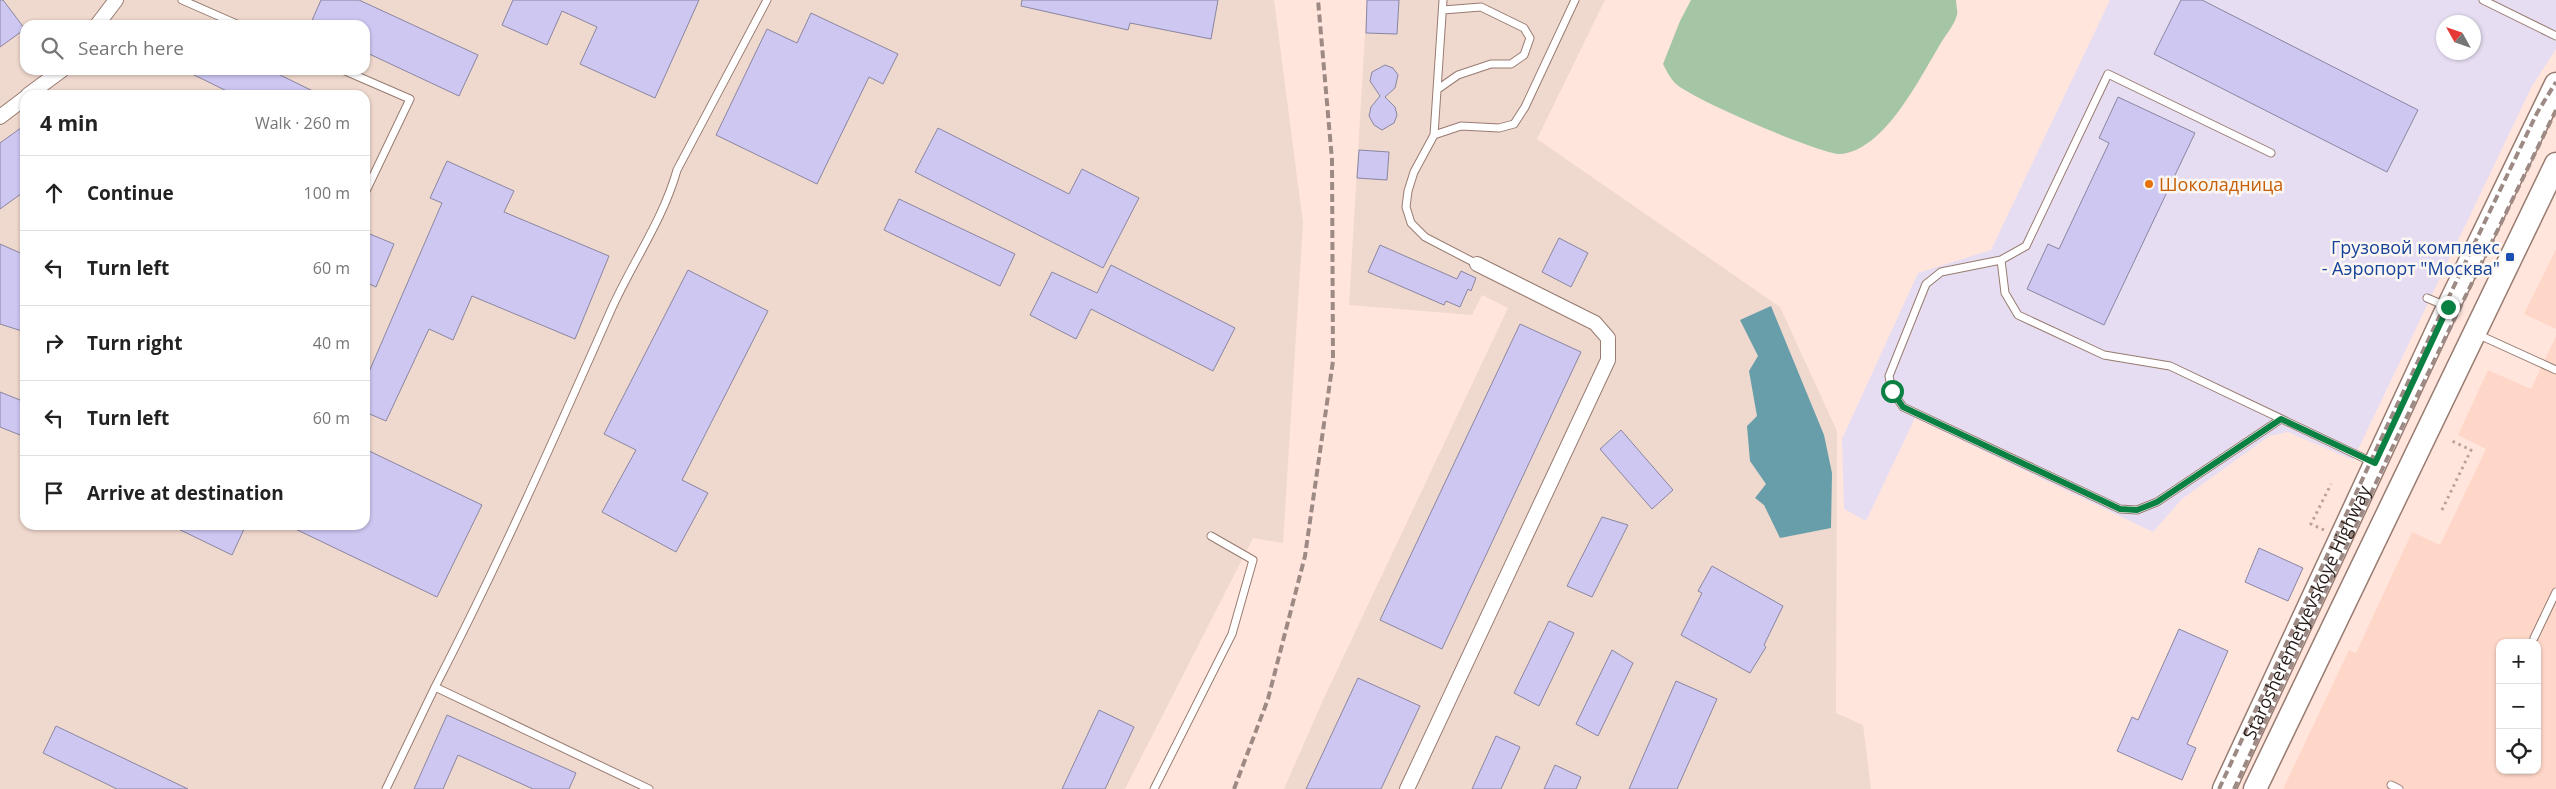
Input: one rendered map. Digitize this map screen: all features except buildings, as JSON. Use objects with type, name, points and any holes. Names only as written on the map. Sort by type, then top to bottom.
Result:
[{"type":"main road","name":"Starosheremetyevskoye Highway","points":[[2224,789],[2448,307],[2556,84]]},
{"type":"main road","name":"Starosheremetyevskoye Highway","points":[[2255,789],[2556,164]]},
{"type":"street","points":[[101,20],[116,0]]},
{"type":"street","points":[[35,90],[55,75]]},
{"type":"street","points":[[0,116],[20,102]]},
{"type":"street","points":[[1407,789],[1608,360],[1608,338],[1596,322],[1477,264]]},
{"type":"lane","points":[[182,0],[228,20]]},
{"type":"lane","points":[[386,789],[435,687],[489,583],[613,307],[669,198],[677,170],[767,0]]},
{"type":"lane","points":[[1443,0],[1434,135],[1414,172],[1408,191],[1406,207],[1411,223],[1425,238],[1477,264]]},
{"type":"lane","points":[[1434,135],[1461,126],[1499,128],[1514,124],[1525,107],[1575,0]]},
{"type":"lane","points":[[2483,0],[2556,36]]},
{"type":"lane","points":[[1438,89],[1458,75],[1492,64],[1511,64],[1524,55],[1530,38],[1524,28],[1480,8],[1443,10]]},
{"type":"lane","points":[[2271,153],[2108,74],[2026,246],[2001,260],[1940,272],[1926,284],[1889,376],[1892,391],[1903,407],[2120,509],[2137,510],[2157,502],[2281,419]]},
{"type":"lane","points":[[355,75],[410,99],[370,183]]},
{"type":"lane","points":[[2001,260],[2005,293],[2018,315],[2104,355],[2170,366],[2375,463]]},
{"type":"lane","points":[[2427,298],[2448,307]]},
{"type":"lane","points":[[2473,333],[2556,370]]},
{"type":"lane","points":[[1154,789],[1232,634],[1253,560],[1211,536]]},
{"type":"lane","points":[[2534,638],[2556,592]]},
{"type":"lane","points":[[435,687],[649,789]]},
{"type":"lane","points":[[2391,785],[2399,789]]},
{"type":"path","points":[[2442,510],[2471,450],[2450,440]]},
{"type":"path","points":[[2315,516],[2330,484]]},
{"type":"shaded area","points":[[0,0],[1274,0],[1303,223],[1283,543],[1253,538],[1125,789],[0,789]]},
{"type":"shaded area","points":[[1367,0],[1605,0],[1537,139],[1780,307],[1837,431],[1836,713],[1863,725],[1871,789],[1284,789],[1324,698],[1508,308],[1482,295],[1472,315],[1349,305]]},
{"type":"shaded area","points":[[2110,0],[2556,0],[2556,49],[2532,86],[2353,460],[2288,432],[2269,436],[2182,499],[2153,532],[1915,418],[1866,521],[1844,509],[1842,439],[1918,273],[1991,250]]},
{"type":"shaded area","points":[[2556,249],[2556,329],[2524,314]]},
{"type":"shaded area","points":[[2556,336],[2556,789],[2283,789],[2349,650],[2356,653],[2412,532],[2440,545],[2486,449],[2458,435],[2488,370],[2531,389]]},
{"type":"green space","points":[[1691,0],[1956,0],[1957,13],[1956,19],[1898,112],[1871,140],[1857,150],[1841,154],[1810,146],[1784,136],[1728,112],[1675,83],[1663,64],[1680,21]]},
{"type":"water","points":[[1771,306],[1824,435],[1832,473],[1831,528],[1780,538],[1764,505],[1755,498],[1766,484],[1750,461],[1747,426],[1757,416],[1749,371],[1758,356],[1740,320]]},
{"type":"railway","points":[[1234,789],[1268,699],[1305,556],[1333,361],[1332,160],[1318,0]]},
{"type":"railway","points":[[2219,789],[2388,424],[2537,113],[2556,82]]},
{"type":"railway","points":[[2234,789],[2400,431],[2556,110]]},
{"type":"place","name":"Шоколадница","points":[[2149,184]]},
{"type":"place","name":"Грузовой комплекс - Аэропорт \"Москва\"","points":[[2510,257]]},
{"type":"route","points":[[1892,391],[1903,407],[2120,509],[2137,510],[2157,502],[2281,419],[2375,463],[2448,307]]}]
